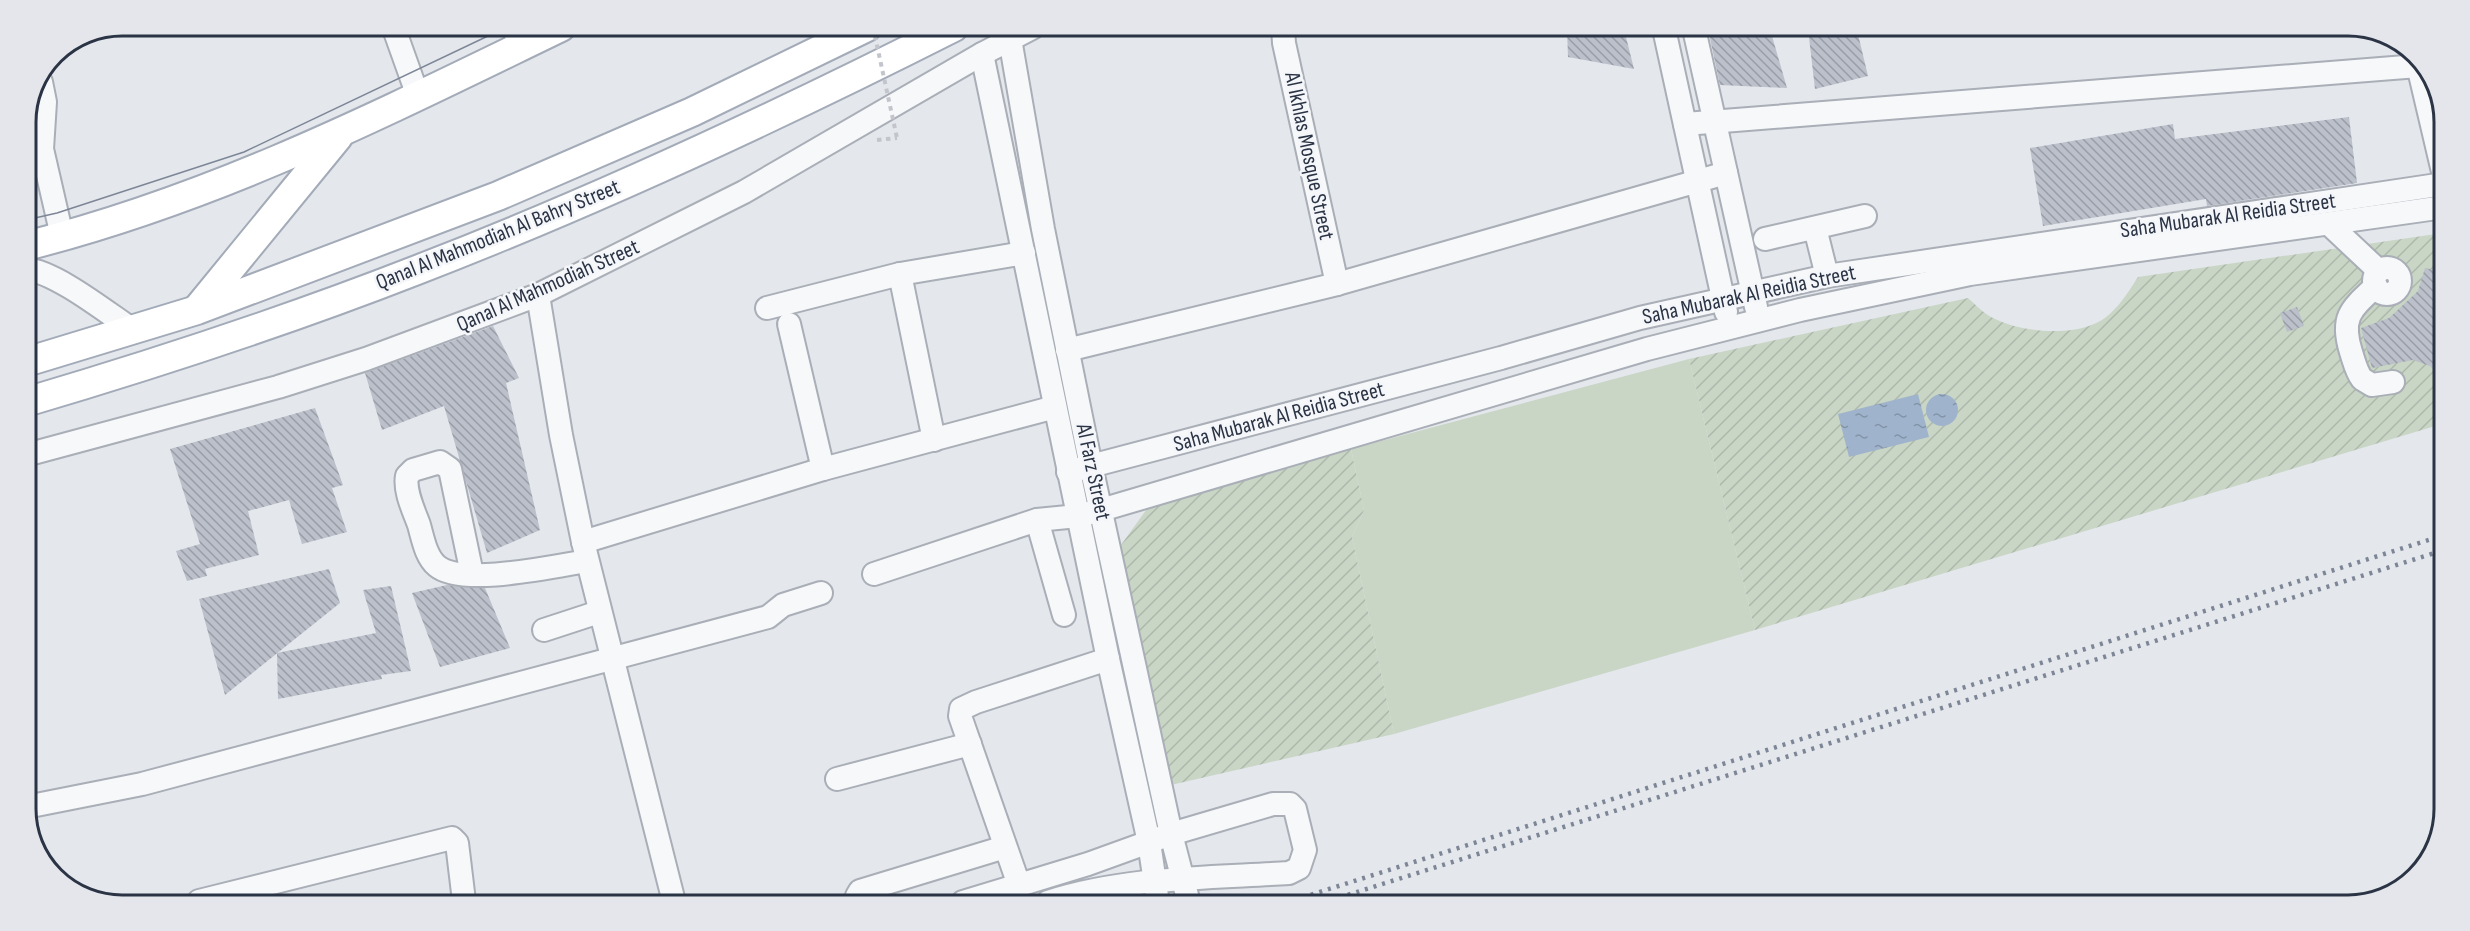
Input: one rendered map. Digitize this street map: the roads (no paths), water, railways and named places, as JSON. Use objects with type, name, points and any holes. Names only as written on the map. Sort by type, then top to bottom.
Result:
[{"type":"main road","points":[[36,243],[154,209],[217,186],[341,133],[418,96],[517,36]]},
{"type":"main road","name":"Qanal Al Mahmodiah Al Bahry Street","points":[[36,359],[197,310],[498,196],[692,112],[848,36]]},
{"type":"main road","name":"Qanal Al Mahmodiah Al Bahry Street","points":[[36,399],[222,340],[416,271],[523,228],[676,162],[828,91],[936,36]]},
{"type":"main road","points":[[197,310],[341,133]]},
{"type":"street","points":[[397,36],[418,96]]},
{"type":"street","name":"Qanal Al Mahmodiah Street","points":[[36,452],[278,387],[388,351],[538,295],[744,192],[1016,36]]},
{"type":"street","name":"Al Ikhlas Mosque Street","points":[[1284,36],[1337,284]]},
{"type":"street","points":[[1666,36],[1729,328]]},
{"type":"street","points":[[1696,36],[1759,321]]},
{"type":"street","name":"Al Farz Street","points":[[1010,39],[1043,229],[1091,466],[1171,834],[1187,895]]},
{"type":"street","name":"Al Farz Street","points":[[982,54],[1068,472],[1149,842],[1156,892]]},
{"type":"street","points":[[1685,124],[2410,62]]},
{"type":"street","points":[[2421,77],[2434,133]]},
{"type":"street","points":[[36,134],[45,115],[42,92]]},
{"type":"street","points":[[36,150],[63,236]]},
{"type":"street","points":[[1067,350],[1337,284],[1726,173]]},
{"type":"street","name":"Saha Mubarak Al Reidia Street","points":[[1068,472],[1502,358],[1640,318],[1827,276],[2434,185]]},
{"type":"street","name":"Saha Mubarak Al Reidia Street","points":[[874,574],[1037,520],[1078,516],[1101,510],[1647,349],[1729,328],[1970,274],[2434,208]]},
{"type":"street","points":[[1766,239],[1865,216]]},
{"type":"street","points":[[2328,224],[2378,278],[2353,306],[2347,322],[2347,339],[2362,379],[2372,385],[2393,381]]},
{"type":"street","points":[[1815,228],[1827,276]]},
{"type":"street","points":[[767,308],[1022,244],[1043,229]]},
{"type":"street","points":[[36,271],[52,278],[133,330]]},
{"type":"street","points":[[900,274],[934,440]]},
{"type":"street","points":[[538,295],[561,435],[585,552],[672,895]]},
{"type":"street","points":[[789,324],[823,469]]},
{"type":"street","points":[[472,574],[450,469],[440,462],[413,470],[407,476],[406,482],[431,560],[449,573],[472,574],[508,574],[585,552],[823,469],[1055,407]]},
{"type":"street","points":[[1037,520],[1064,615]]},
{"type":"street","points":[[36,805],[142,784],[768,618],[783,605],[821,593]]},
{"type":"street","points":[[544,630],[599,612]]},
{"type":"street","points":[[1019,885],[960,716],[964,707],[1108,659]]},
{"type":"street","points":[[837,779],[970,744]]},
{"type":"street","points":[[986,895],[1088,864],[1171,834],[1273,804],[1290,804],[1295,809],[1305,850],[1299,868],[1289,873],[1184,879],[1156,892],[1095,890],[1077,895]]},
{"type":"street","points":[[219,895],[452,838],[457,843],[463,895]]},
{"type":"street","points":[[858,895],[860,891],[1005,847]]},
{"type":"street","points":[[1088,864],[1095,890]]},
{"type":"street","points":[[1046,876],[1050,895]]},
{"type":"water","points":[[1918,394],[1929,437],[1849,457],[1838,414]]},
{"type":"water","points":[[1942,394],[1953,399],[1958,410],[1953,421],[1942,426],[1931,421],[1926,410],[1931,399]]},
{"type":"tram line","points":[[36,218],[57,213],[244,152],[488,36]]},
{"type":"railway","points":[[1310,895],[2434,538]]},
{"type":"railway","points":[[1347,895],[2434,553]]}]
